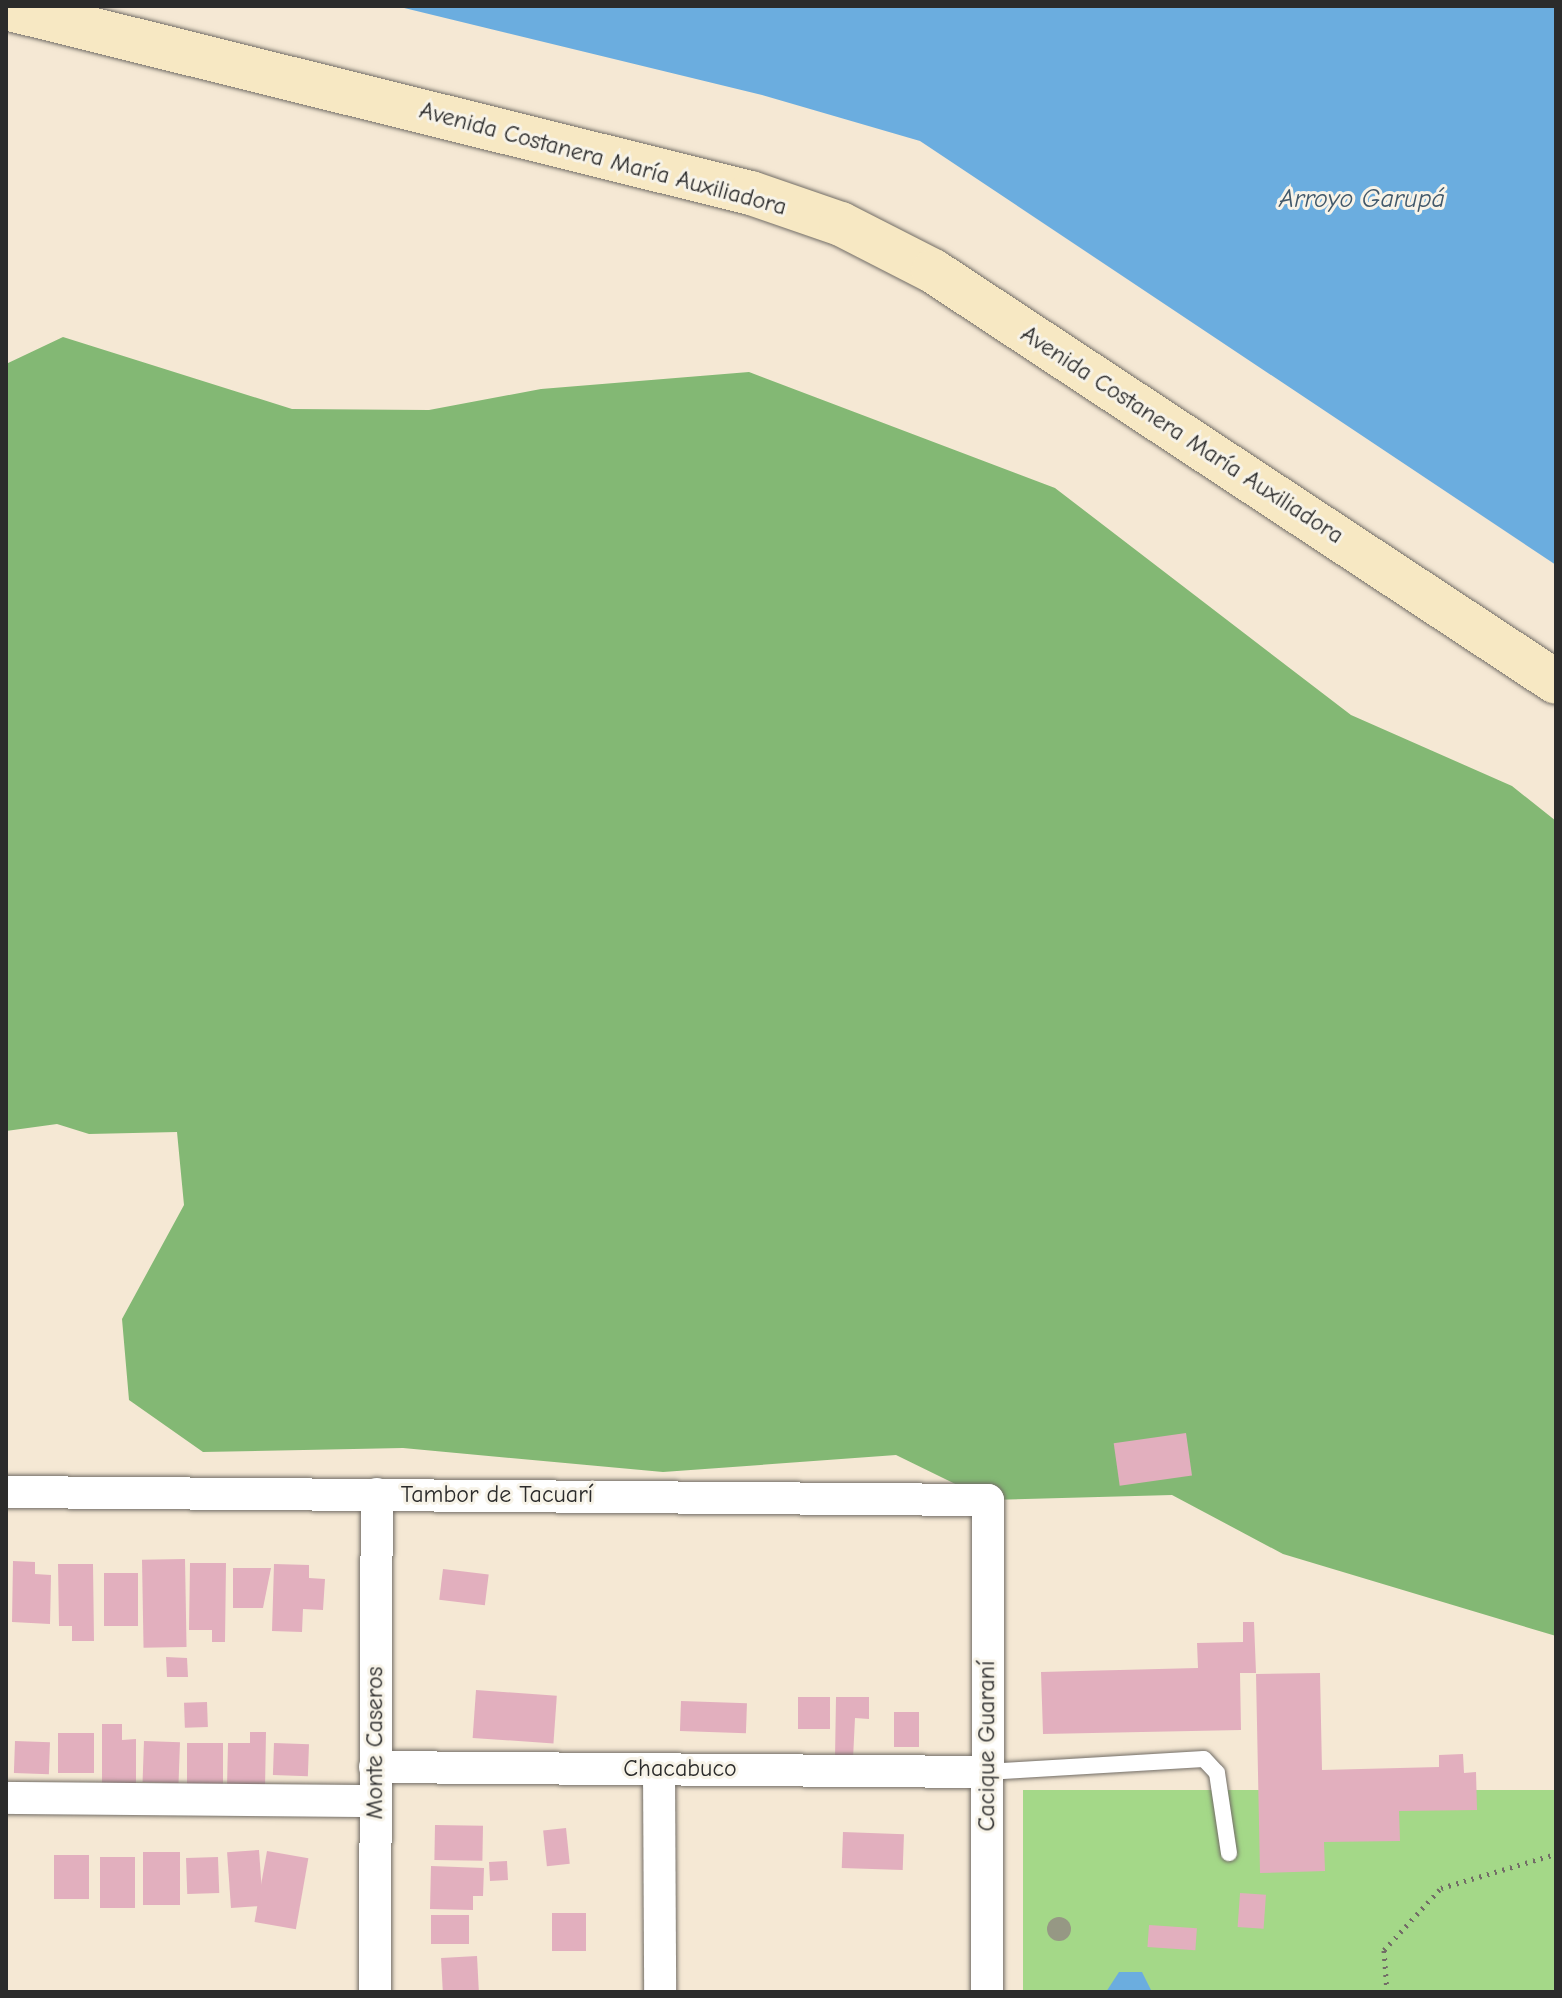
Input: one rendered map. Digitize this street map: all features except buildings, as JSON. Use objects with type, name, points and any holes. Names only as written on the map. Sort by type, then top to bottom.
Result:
[{"type":"main road","name":"Avenida Costanera María Auxiliadora","points":[[6,8],[751,193],[841,224],[933,271],[1556,682]]},
{"type":"street","name":"Tambor de Tacuarí","points":[[6,1492],[988,1500]]},
{"type":"street","name":"Monte Caseros","points":[[375,1992],[377,1494]]},
{"type":"street","name":"Cacique Guaraní","points":[[987,1992],[988,1500]]},
{"type":"street","name":"Chacabuco","points":[[375,1767],[986,1772]]},
{"type":"street","points":[[659,1769],[660,1992]]},
{"type":"street","points":[[6,1798],[374,1801]]},
{"type":"lane","points":[[986,1772],[1204,1759],[1217,1773],[1229,1853]]},
{"type":"path","points":[[1387,1992],[1384,1950],[1441,1888],[1556,1854]]},
{"type":"green space","points":[[63,337],[292,409],[429,410],[541,389],[749,372],[1055,488],[1351,715],[1512,786],[1556,821],[1556,1636],[1283,1554],[1172,1495],[988,1500],[896,1455],[663,1472],[403,1448],[203,1452],[129,1400],[122,1319],[184,1205],[177,1132],[89,1134],[57,1124],[6,1131],[6,364]]},
{"type":"green space","points":[[1023,1790],[1556,1790],[1556,1992],[1023,1992]]},
{"type":"water","name":"Arroyo Garupá","points":[[396,6],[1556,6],[1556,565],[920,141],[762,95]]},
{"type":"water","points":[[1119,1972],[1142,1972],[1152,1992],[1106,1992]]}]
